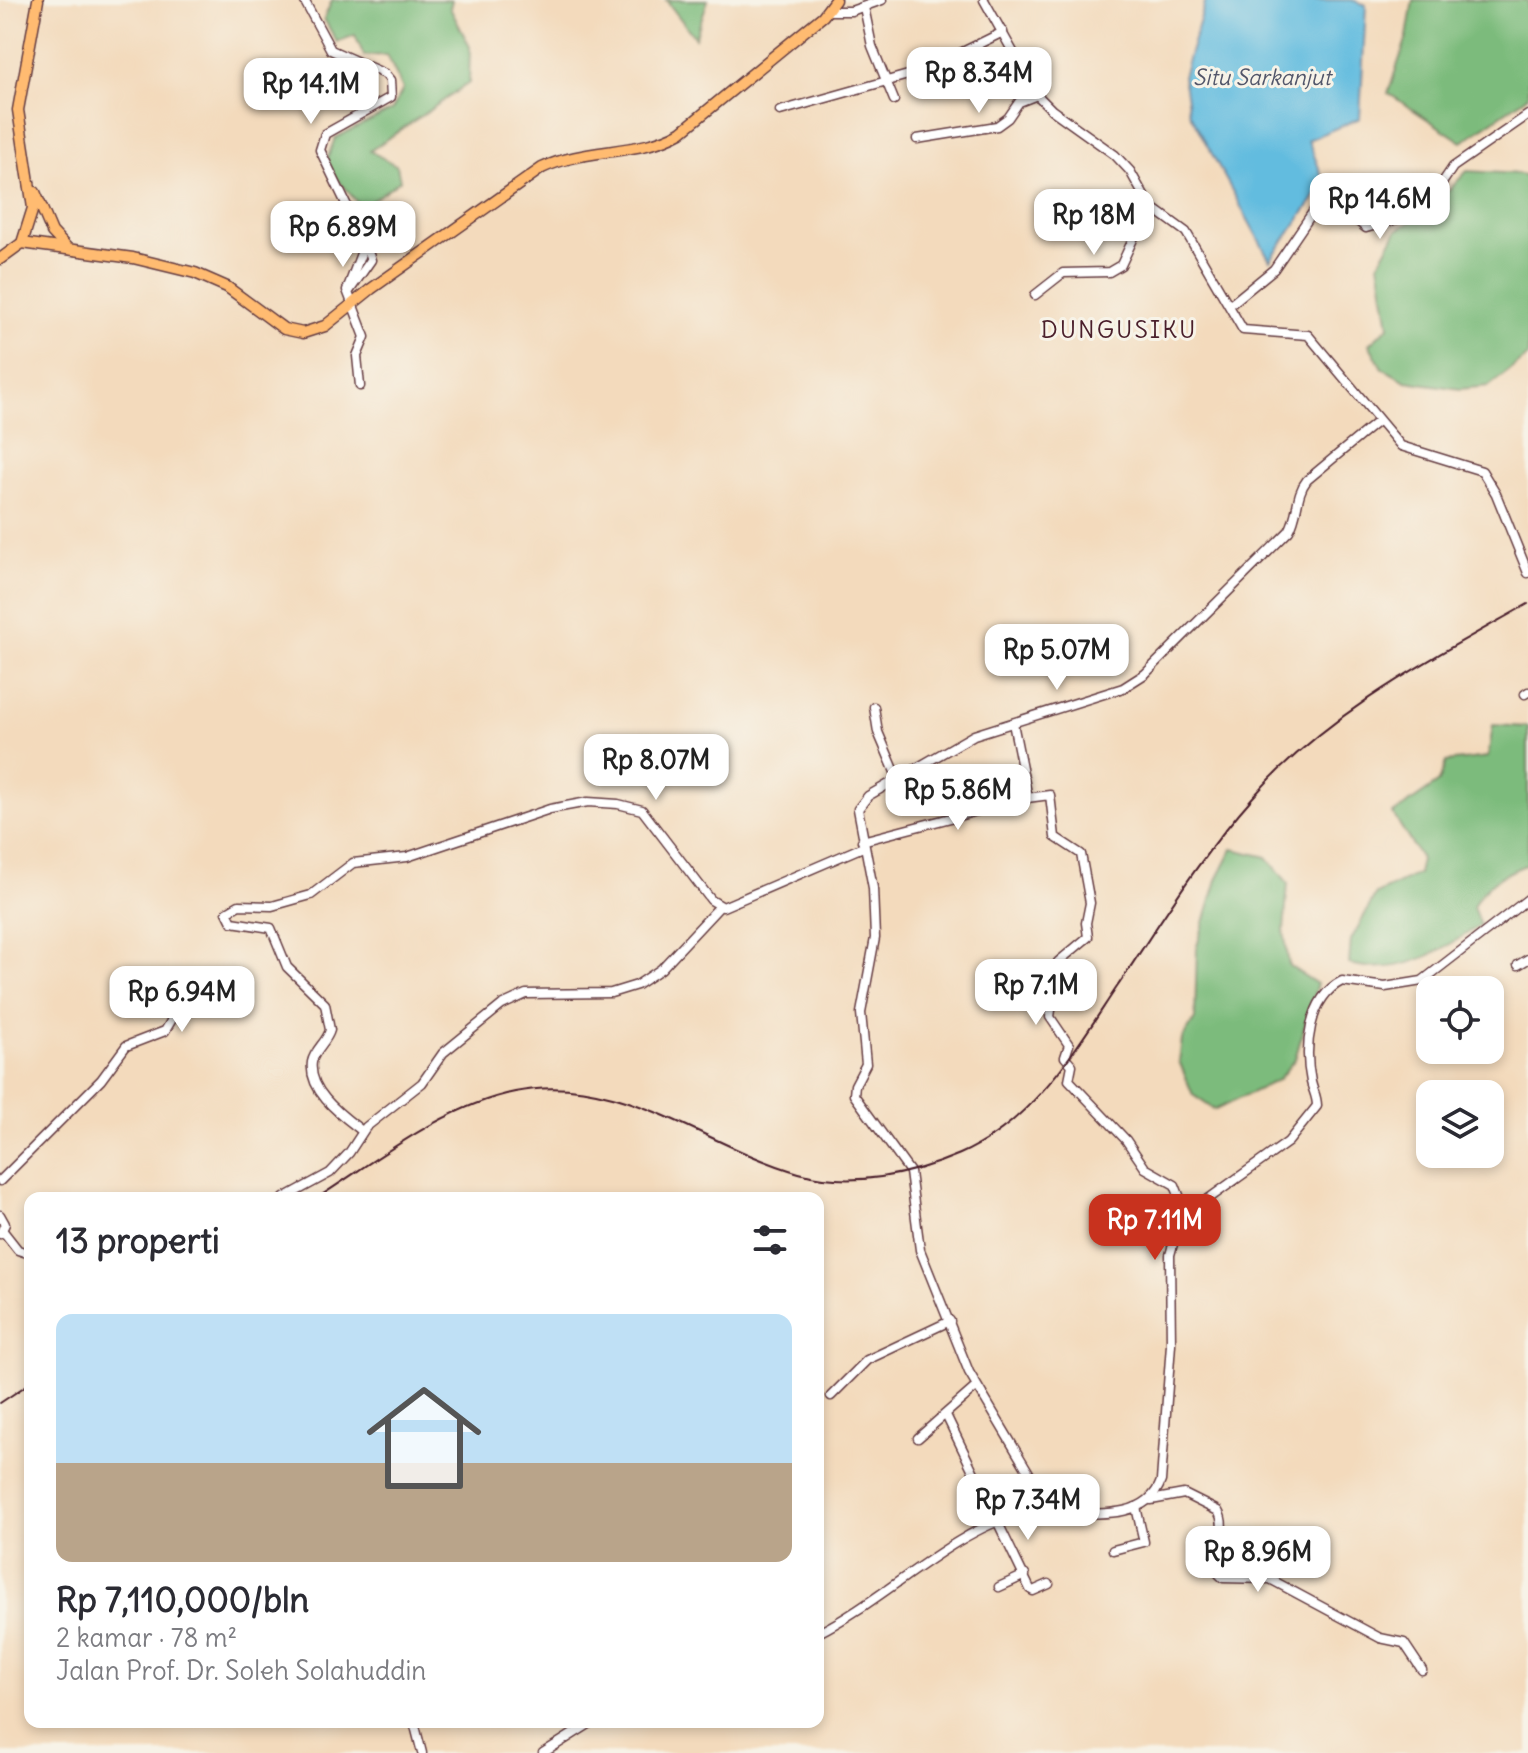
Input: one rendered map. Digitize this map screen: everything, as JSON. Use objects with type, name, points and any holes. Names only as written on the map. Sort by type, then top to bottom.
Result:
[{"type":"main road","points":[[38,0],[18,110],[20,140],[33,187],[52,232],[69,250]]},
{"type":"main road","points":[[22,243],[133,258],[195,273],[227,287],[290,331],[318,330],[350,300],[542,168],[569,159],[658,142],[681,132],[828,11],[835,0]]},
{"type":"main road","points":[[0,259],[22,243],[33,208],[33,187]]},
{"type":"street","points":[[304,0],[331,50],[385,74],[390,80],[391,97],[325,134],[320,150],[365,243],[349,278],[350,300],[365,337],[357,356],[360,386]]},
{"type":"street","points":[[828,11],[864,7],[882,0]]},
{"type":"street","points":[[984,0],[1037,95],[1052,110],[1123,162],[1149,205],[1186,232],[1240,325],[1249,332],[1308,335],[1377,422],[1406,448],[1475,466],[1482,471],[1496,494],[1528,573]]},
{"type":"street","points":[[864,7],[872,46],[894,100]]},
{"type":"street","points":[[780,111],[935,66],[1003,32]]},
{"type":"street","points":[[917,139],[997,126],[1006,120],[1019,102],[1037,95]]},
{"type":"street","points":[[1230,305],[1274,269],[1317,206],[1336,203],[1366,228],[1405,218],[1436,192],[1453,167],[1528,115]]},
{"type":"street","points":[[1035,295],[1067,272],[1116,270],[1124,260],[1149,205]]},
{"type":"street","points":[[1051,1510],[976,1387],[920,1250],[910,1172],[854,1095],[855,1085],[866,1064],[861,1013],[875,938],[873,888],[862,844],[858,809],[863,799],[974,735],[1123,688],[1145,674],[1289,531],[1298,517],[1301,488],[1307,480],[1377,422]]},
{"type":"street","points":[[874,707],[878,732],[898,779]]},
{"type":"street","points":[[1013,723],[1028,798]]},
{"type":"street","points":[[295,1192],[330,1173],[349,1153],[362,1131],[422,1083],[443,1053],[502,1005],[526,994],[611,993],[637,985],[661,969],[719,907],[749,898],[862,844],[1047,794],[1051,797],[1055,837],[1081,854],[1090,903],[1086,923],[1088,937],[1058,962],[1050,1017],[1069,1045],[1065,1057],[1072,1065],[1069,1080],[1126,1140],[1145,1168],[1175,1185],[1187,1216]]},
{"type":"street","points":[[362,1131],[327,1101],[313,1069],[312,1061],[330,1030],[325,1004],[287,967],[271,928],[232,922],[227,912],[234,907],[272,906],[311,895],[353,863],[414,856],[550,809],[588,802],[618,804],[642,810],[719,907]]},
{"type":"street","points":[[1150,1500],[1161,1481],[1171,1344],[1171,1247],[1187,1216],[1288,1142],[1317,1106],[1317,1095],[1311,1084],[1311,1026],[1327,991],[1342,981],[1385,987],[1422,981],[1528,899]]},
{"type":"street","points":[[1518,965],[1528,959]]},
{"type":"street","points":[[0,1181],[101,1080],[126,1046],[165,1031],[171,1021],[172,1009],[162,974]]},
{"type":"street","points":[[0,1215],[5,1224],[2,1232],[18,1250],[24,1252]]},
{"type":"street","points":[[831,1396],[867,1360],[950,1321]]},
{"type":"street","points":[[918,1438],[976,1387]]},
{"type":"street","points":[[946,1415],[1033,1591],[1049,1584]]},
{"type":"street","points":[[824,1629],[997,1521],[1051,1510],[1109,1513],[1136,1507],[1150,1500],[1184,1494],[1214,1508],[1223,1525],[1213,1561],[1218,1574],[1228,1579],[1262,1578],[1278,1582],[1380,1638],[1404,1643],[1422,1670]]},
{"type":"street","points":[[1113,1550],[1144,1542],[1136,1507]]},
{"type":"street","points":[[999,1587],[1025,1575]]},
{"type":"street","points":[[416,1728],[422,1753]]},
{"type":"street","points":[[543,1753],[583,1728]]},
{"type":"street","points":[[554,1748],[566,1753]]},
{"type":"green space","points":[[332,0],[452,0],[450,8],[470,47],[469,83],[370,151],[397,166],[400,180],[362,208],[325,165],[335,138],[392,110],[403,89],[387,55],[364,56],[355,35],[337,42],[324,19]]},
{"type":"green space","points":[[666,0],[708,0],[695,38]]},
{"type":"green space","points":[[1413,0],[1528,0],[1528,96],[1462,142],[1388,93],[1407,37]]},
{"type":"green space","points":[[1467,171],[1520,174],[1528,178],[1528,356],[1489,386],[1460,389],[1406,381],[1382,368],[1369,344],[1389,326],[1379,263],[1397,230],[1431,209]]},
{"type":"green space","points":[[1493,725],[1528,727],[1528,864],[1503,875],[1483,892],[1473,907],[1480,925],[1449,945],[1402,965],[1368,967],[1349,964],[1351,940],[1376,894],[1418,874],[1421,859],[1393,814],[1439,782],[1446,762],[1488,757]]},
{"type":"green space","points":[[1233,849],[1267,857],[1288,883],[1284,930],[1289,966],[1317,984],[1295,1059],[1278,1080],[1215,1110],[1193,1095],[1179,1061],[1182,1039],[1195,1019],[1197,946],[1217,880]]},
{"type":"water","name":"Situ Sarkanjut","points":[[1206,0],[1352,0],[1366,5],[1360,118],[1308,140],[1325,183],[1270,260],[1189,112],[1183,76]]},
{"type":"railway","points":[[326,1192],[412,1136],[462,1109],[515,1092],[553,1088],[590,1092],[626,1101],[764,1161],[819,1177],[881,1177],[922,1168],[960,1154],[1010,1123],[1050,1082],[1198,866],[1234,819],[1283,766],[1315,738],[1382,689],[1528,604]]},
{"type":"railway","points":[[0,1403],[24,1387]]},
{"type":"district","name":"DUNGUSIKU","points":[[1119,330]]}]
